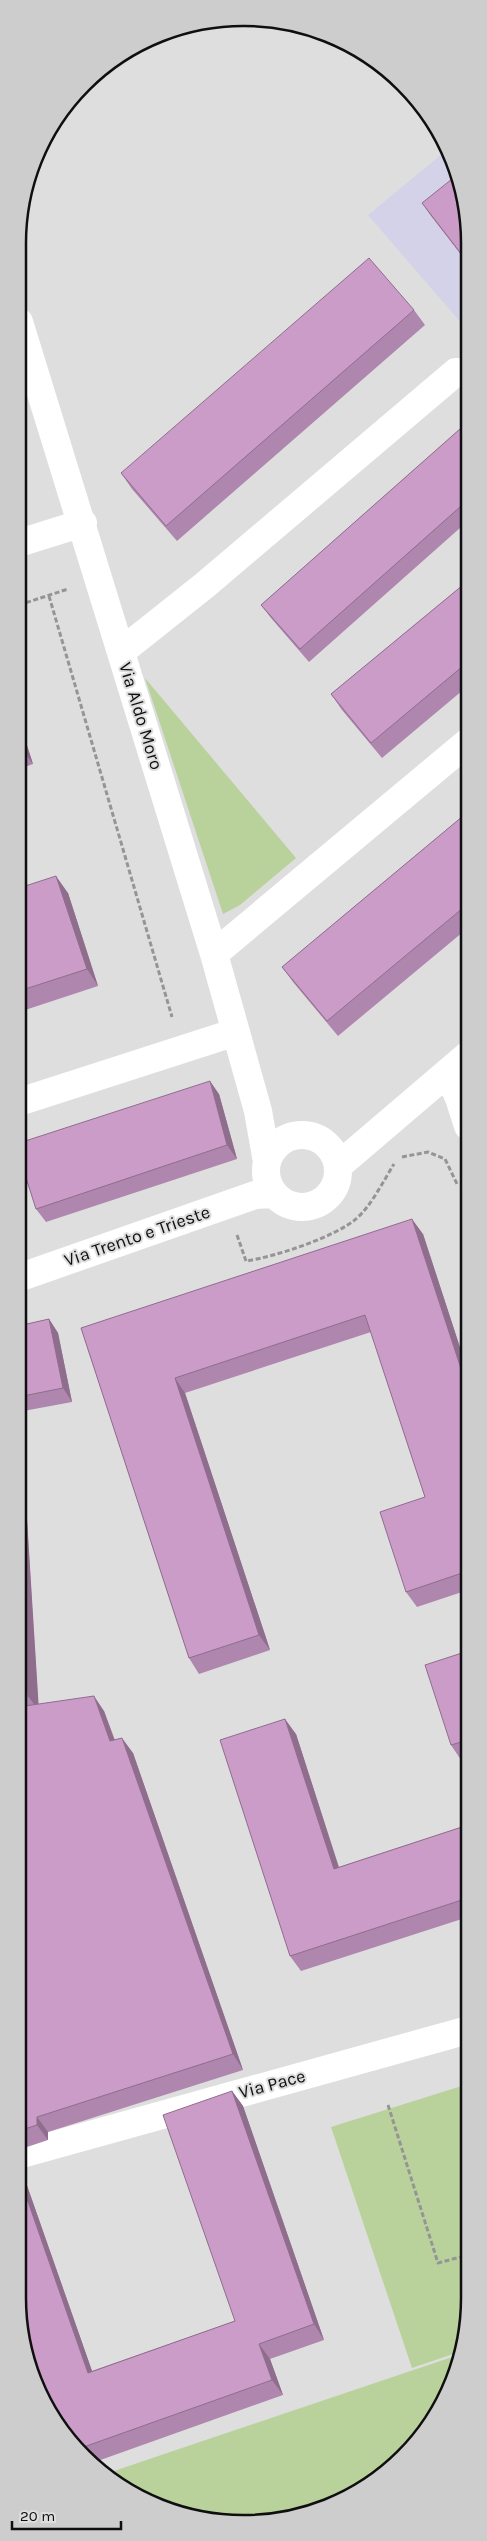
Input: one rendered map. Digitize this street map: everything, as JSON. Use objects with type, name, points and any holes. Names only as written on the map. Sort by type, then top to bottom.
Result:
[{"type":"street","name":"Via Aldo Moro","points":[[26,344],[100,578],[214,954],[258,1111],[266,1182]]},
{"type":"street","points":[[122,651],[205,585],[456,372]]},
{"type":"street","points":[[26,541],[83,523]]},
{"type":"street","points":[[214,954],[461,748]]},
{"type":"street","points":[[26,1100],[236,1032]]},
{"type":"street","points":[[335,1157],[380,1132],[461,1061]]},
{"type":"street","points":[[448,1073],[461,1102]]},
{"type":"street","points":[[258,1111],[274,1125],[294,1135],[318,1138],[335,1157],[338,1177],[333,1189],[326,1198],[314,1205],[302,1207],[291,1205],[266,1182],[277,1144],[294,1135]]},
{"type":"street","name":"Via Trento e Trieste","points":[[26,1275],[266,1182]]},
{"type":"street","name":"Via Pace","points":[[26,2153],[461,2032]]},
{"type":"path","points":[[26,603],[100,578]]},
{"type":"path","points":[[49,596],[182,1049]]},
{"type":"path","points":[[388,2105],[438,2263],[461,2257]]},
{"type":"shaded area","points":[[441,155],[453,187],[459,215],[461,323],[368,215]]},
{"type":"green space","points":[[145,678],[296,858],[240,905],[223,914]]},
{"type":"green space","points":[[461,2086],[461,2298],[457,2340],[453,2354],[412,2368],[331,2127]]},
{"type":"green space","points":[[452,2357],[444,2381],[432,2406],[407,2441],[376,2470],[352,2486],[313,2503],[286,2511],[244,2515],[201,2511],[160,2498],[135,2486],[113,2471]]},
{"type":"building","points":[[451,180],[459,215],[461,254],[422,203]]},
{"type":"building","points":[[369,258],[414,310],[166,526],[121,473]]},
{"type":"building","points":[[461,428],[461,506],[300,649],[261,605]]},
{"type":"building","points":[[461,587],[461,668],[371,743],[331,694]]},
{"type":"building","points":[[461,818],[461,910],[327,1021],[282,967]]},
{"type":"building","points":[[56,876],[87,969],[26,989],[26,886]]},
{"type":"building","points":[[210,1081],[227,1145],[36,1209],[26,1178],[26,1141]]},
{"type":"building","points":[[412,1219],[461,1369],[461,1573],[406,1592],[380,1512],[425,1497],[365,1315],[175,1378],[259,1635],[189,1658],[81,1328]]},
{"type":"building","points":[[49,1319],[63,1388],[26,1395],[26,1324]]},
{"type":"building","points":[[461,1653],[461,1742],[451,1745],[425,1665]]},
{"type":"building","points":[[26,1664],[28,1696],[26,1696]]},
{"type":"building","points":[[94,1696],[110,1741],[122,1738],[233,2054],[37,2117],[37,2125],[26,2128],[26,1706]]},
{"type":"building","points":[[285,1719],[334,1869],[461,1827],[461,1900],[290,1956],[220,1740]]},
{"type":"building","points":[[232,2091],[314,2324],[259,2344],[272,2380],[85,2446],[71,2430],[55,2406],[43,2381],[30,2340],[26,2298],[26,2196],[88,2373],[235,2321],[163,2115]]}]
